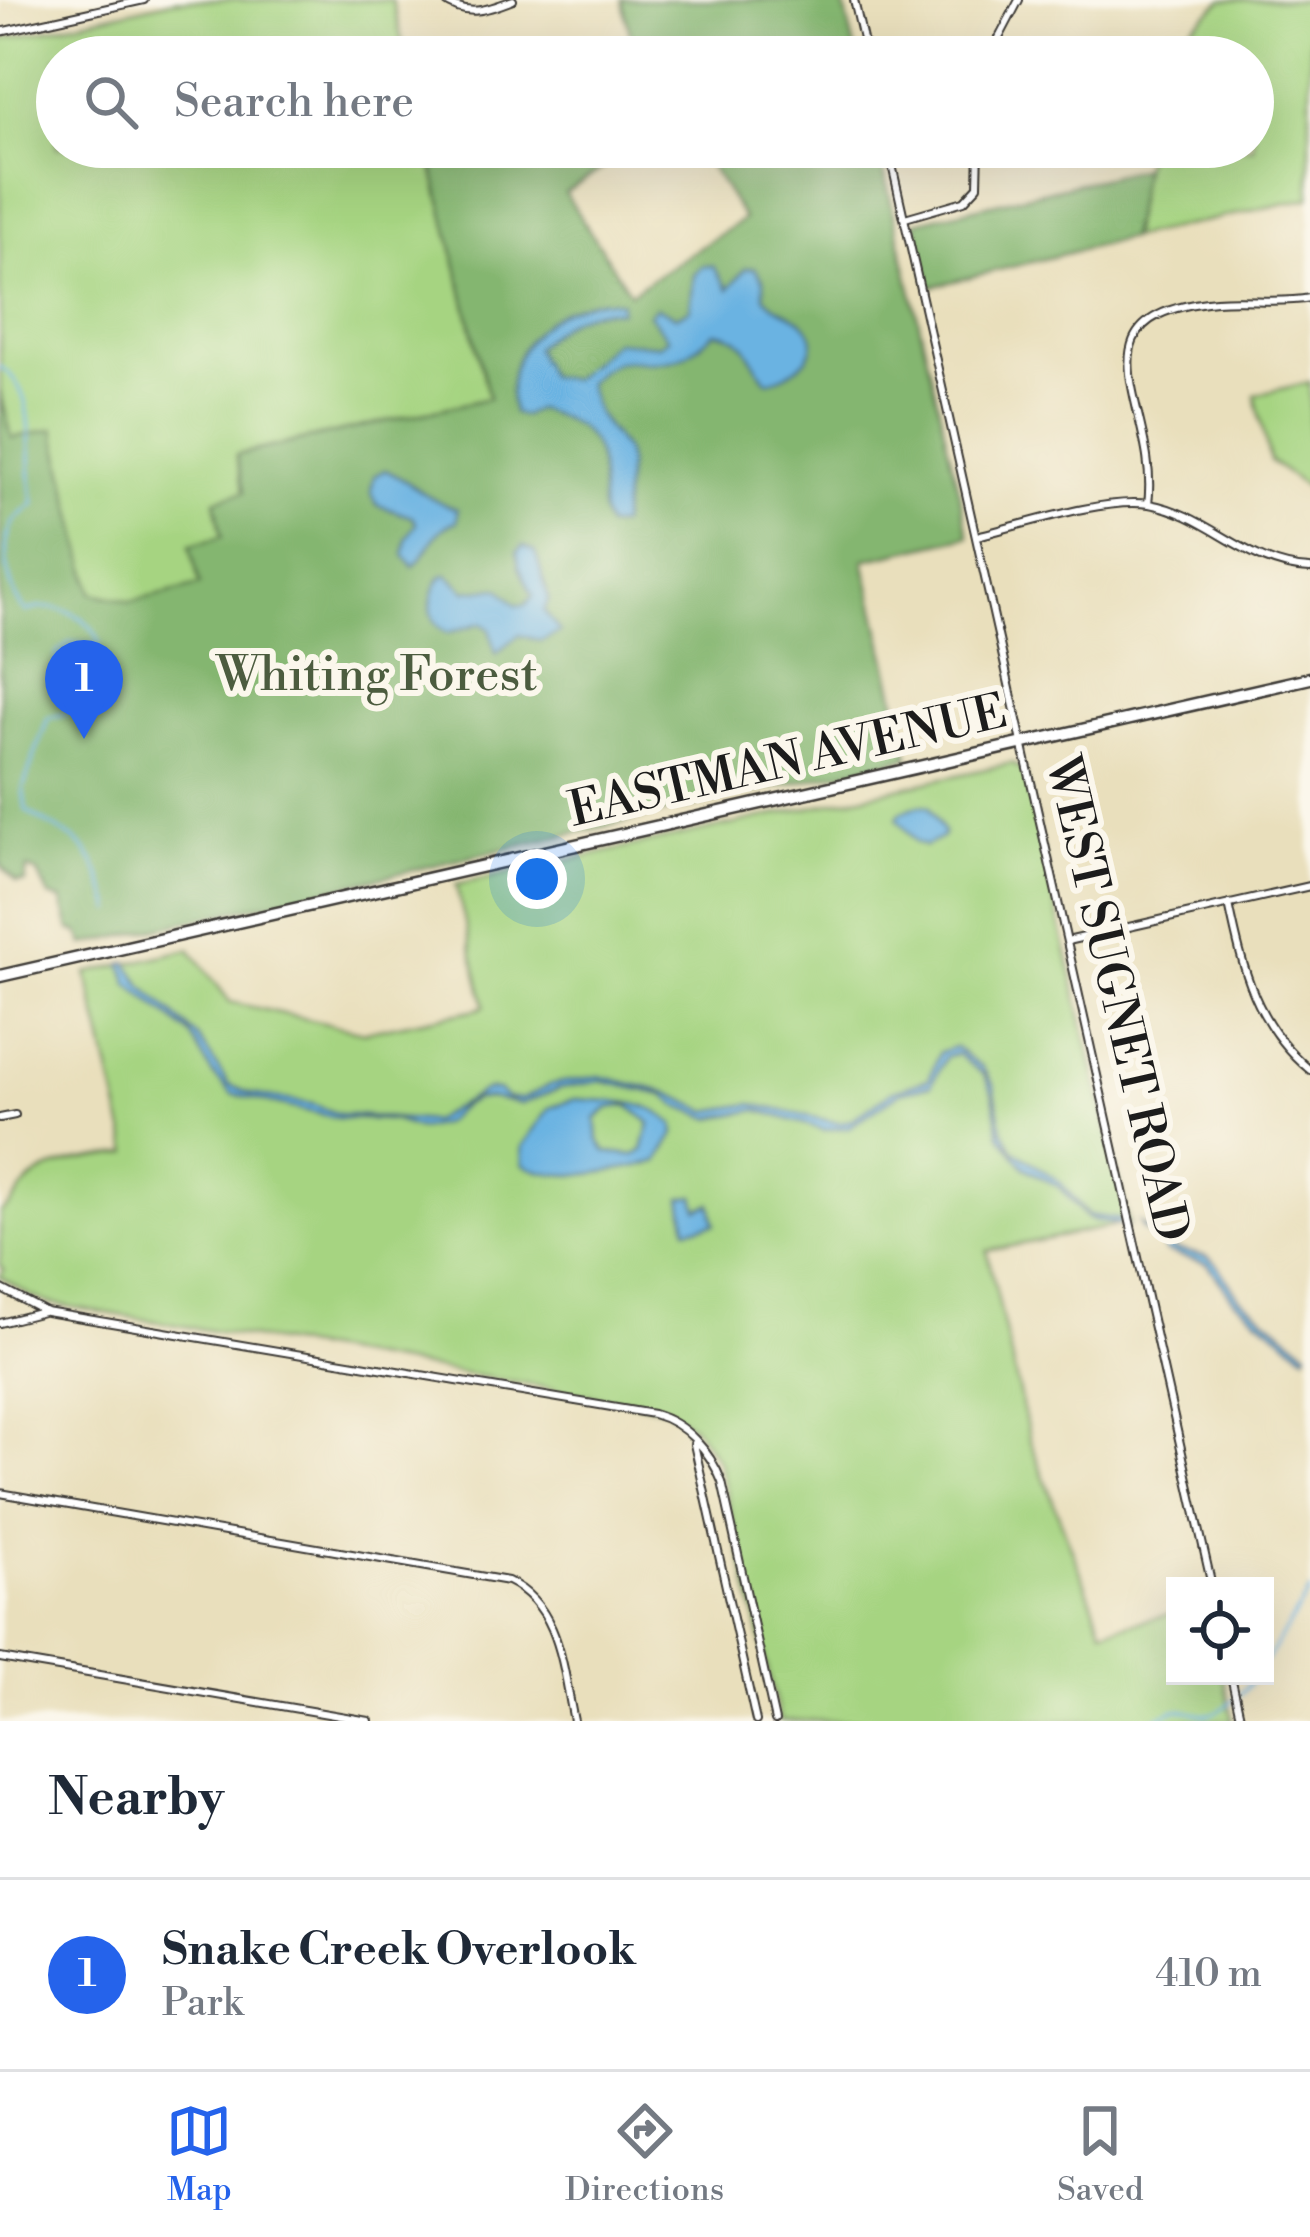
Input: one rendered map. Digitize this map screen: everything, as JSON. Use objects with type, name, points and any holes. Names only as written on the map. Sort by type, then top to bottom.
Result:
[{"type":"main road","name":"EASTMAN AVENUE","points":[[0,976],[1310,678]]},
{"type":"street","points":[[0,32],[144,0]]},
{"type":"street","points":[[443,0],[460,11],[473,12],[513,0]]},
{"type":"street","points":[[854,0],[862,36]]},
{"type":"street","points":[[1000,36],[1019,0]]},
{"type":"street","name":"WEST SUGNET ROAD","points":[[893,168],[1210,1577]]},
{"type":"street","points":[[905,218],[964,201],[978,186],[978,168]]},
{"type":"street","points":[[1148,504],[1150,464],[1127,359],[1143,321],[1216,301],[1310,298]]},
{"type":"street","points":[[977,536],[1109,505],[1148,504],[1193,521],[1274,564],[1310,568]]},
{"type":"street","points":[[1067,941],[1310,886]]},
{"type":"street","points":[[1229,904],[1255,1003],[1288,1051],[1310,1070]]},
{"type":"street","points":[[0,1118],[15,1114]]},
{"type":"street","points":[[0,1288],[46,1312],[653,1414],[677,1424],[713,1461],[722,1482],[775,1721]]},
{"type":"street","points":[[0,1323],[46,1312]]},
{"type":"street","points":[[693,1441],[756,1721]]},
{"type":"street","points":[[0,1493],[508,1581],[535,1599],[552,1626],[574,1721]]},
{"type":"street","points":[[732,1613],[750,1609]]},
{"type":"street","points":[[0,1658],[369,1721]]},
{"type":"street","points":[[1233,1685],[1241,1721]]},
{"type":"green space","points":[[176,0],[392,0],[401,36],[36,36],[36,168],[433,168],[489,399],[237,455],[245,493],[201,585],[131,602],[92,593],[54,430],[12,439],[0,391],[0,40]]},
{"type":"green space","points":[[622,0],[843,0],[852,36],[631,36]]},
{"type":"green space","points":[[1223,0],[1310,0],[1310,198],[1130,238],[1143,168],[1274,168],[1274,36],[1182,36]]},
{"type":"green space","name":"Whiting Forest","points":[[433,168],[603,168],[565,193],[630,293],[744,219],[711,168],[883,168],[969,536],[864,560],[909,757],[84,945],[79,933],[70,930],[62,900],[49,896],[38,873],[27,868],[25,882],[16,882],[0,864],[0,391],[12,438],[54,429],[92,593],[131,602],[200,585],[190,545],[222,537],[215,500],[244,492],[236,455],[489,398]]},
{"type":"green space","points":[[1143,168],[1129,238],[930,287],[915,222]]},
{"type":"green space","points":[[1310,382],[1310,490],[1270,461],[1255,395]]},
{"type":"green space","points":[[1012,763],[1025,772],[1129,1223],[987,1251],[1030,1441],[1103,1630],[1166,1615],[1166,1685],[1225,1685],[1233,1721],[780,1721],[719,1463],[695,1428],[665,1408],[48,1303],[0,1276],[4,1270],[0,1212],[29,1182],[67,1163],[129,1153],[87,973],[190,949],[230,1002],[364,1032],[478,1009],[485,1006],[456,885]]},
{"type":"water","points":[[702,266],[713,266],[729,289],[746,268],[755,268],[764,280],[764,296],[807,327],[812,347],[801,365],[768,381],[743,344],[715,332],[675,359],[621,361],[600,371],[587,383],[596,412],[625,451],[628,465],[620,525],[607,527],[594,445],[579,428],[553,415],[536,409],[523,416],[513,413],[514,367],[538,329],[556,315],[598,301],[621,302],[620,311],[595,311],[573,318],[535,348],[548,376],[571,380],[615,341],[660,345],[668,338],[649,314],[656,307],[676,316],[690,309],[694,275]]},
{"type":"water","points":[[385,470],[457,509],[457,521],[436,535],[413,567],[404,555],[407,537],[416,524],[412,517],[377,505],[371,491],[374,476]]},
{"type":"water","points":[[523,546],[535,551],[549,599],[544,611],[560,632],[541,641],[519,635],[496,654],[490,629],[481,623],[448,633],[441,628],[431,607],[442,576],[448,575],[466,591],[499,588],[517,605],[525,605],[533,596],[519,567],[517,552]]},
{"type":"water","points":[[920,805],[929,806],[944,833],[925,846],[897,818]]},
{"type":"water","points":[[127,962],[143,986],[198,1037],[229,1085],[338,1114],[432,1121],[485,1090],[522,1099],[552,1084],[599,1076],[666,1092],[708,1111],[752,1104],[839,1123],[851,1120],[894,1090],[929,1079],[940,1052],[955,1047],[982,1067],[994,1086],[1003,1130],[1013,1149],[1060,1182],[1088,1215],[1122,1220],[1127,1226],[1088,1219],[1059,1187],[1024,1167],[1000,1135],[984,1075],[957,1054],[946,1057],[931,1085],[901,1092],[849,1127],[825,1130],[758,1110],[711,1118],[664,1095],[601,1081],[560,1088],[521,1104],[476,1099],[444,1123],[419,1129],[394,1120],[337,1118],[232,1094],[212,1073],[190,1034],[129,984],[122,964]]},
{"type":"water","points":[[575,1099],[639,1105],[663,1115],[674,1124],[675,1134],[658,1162],[586,1174],[538,1171],[523,1165],[522,1147],[549,1108]],"holes":[[[628,1105],[650,1123],[643,1150],[635,1155],[606,1152],[598,1139],[596,1119],[609,1108]]]},
{"type":"water","points":[[695,1196],[698,1209],[711,1204],[715,1224],[687,1229],[682,1198]]},
{"type":"water","points":[[1140,1223],[1174,1249],[1208,1257],[1217,1264],[1239,1297],[1307,1350],[1305,1354],[1234,1300],[1208,1264],[1166,1252]]},
{"type":"waterway","points":[[0,367],[13,378],[27,411],[34,504],[16,519],[8,535],[10,582],[26,612],[59,609],[90,626],[100,645],[70,643],[57,654],[57,667],[67,672],[94,668],[103,693],[98,706],[48,718],[23,788],[26,810],[83,847],[99,872],[112,910]]},
{"type":"waterway","points":[[1274,1648],[1310,1591]]},
{"type":"waterway","points":[[1154,1721],[1178,1710],[1202,1715],[1216,1712],[1248,1685]]},
{"type":"place","name":"Snake Creek Overlook","points":[[84,739]]}]
